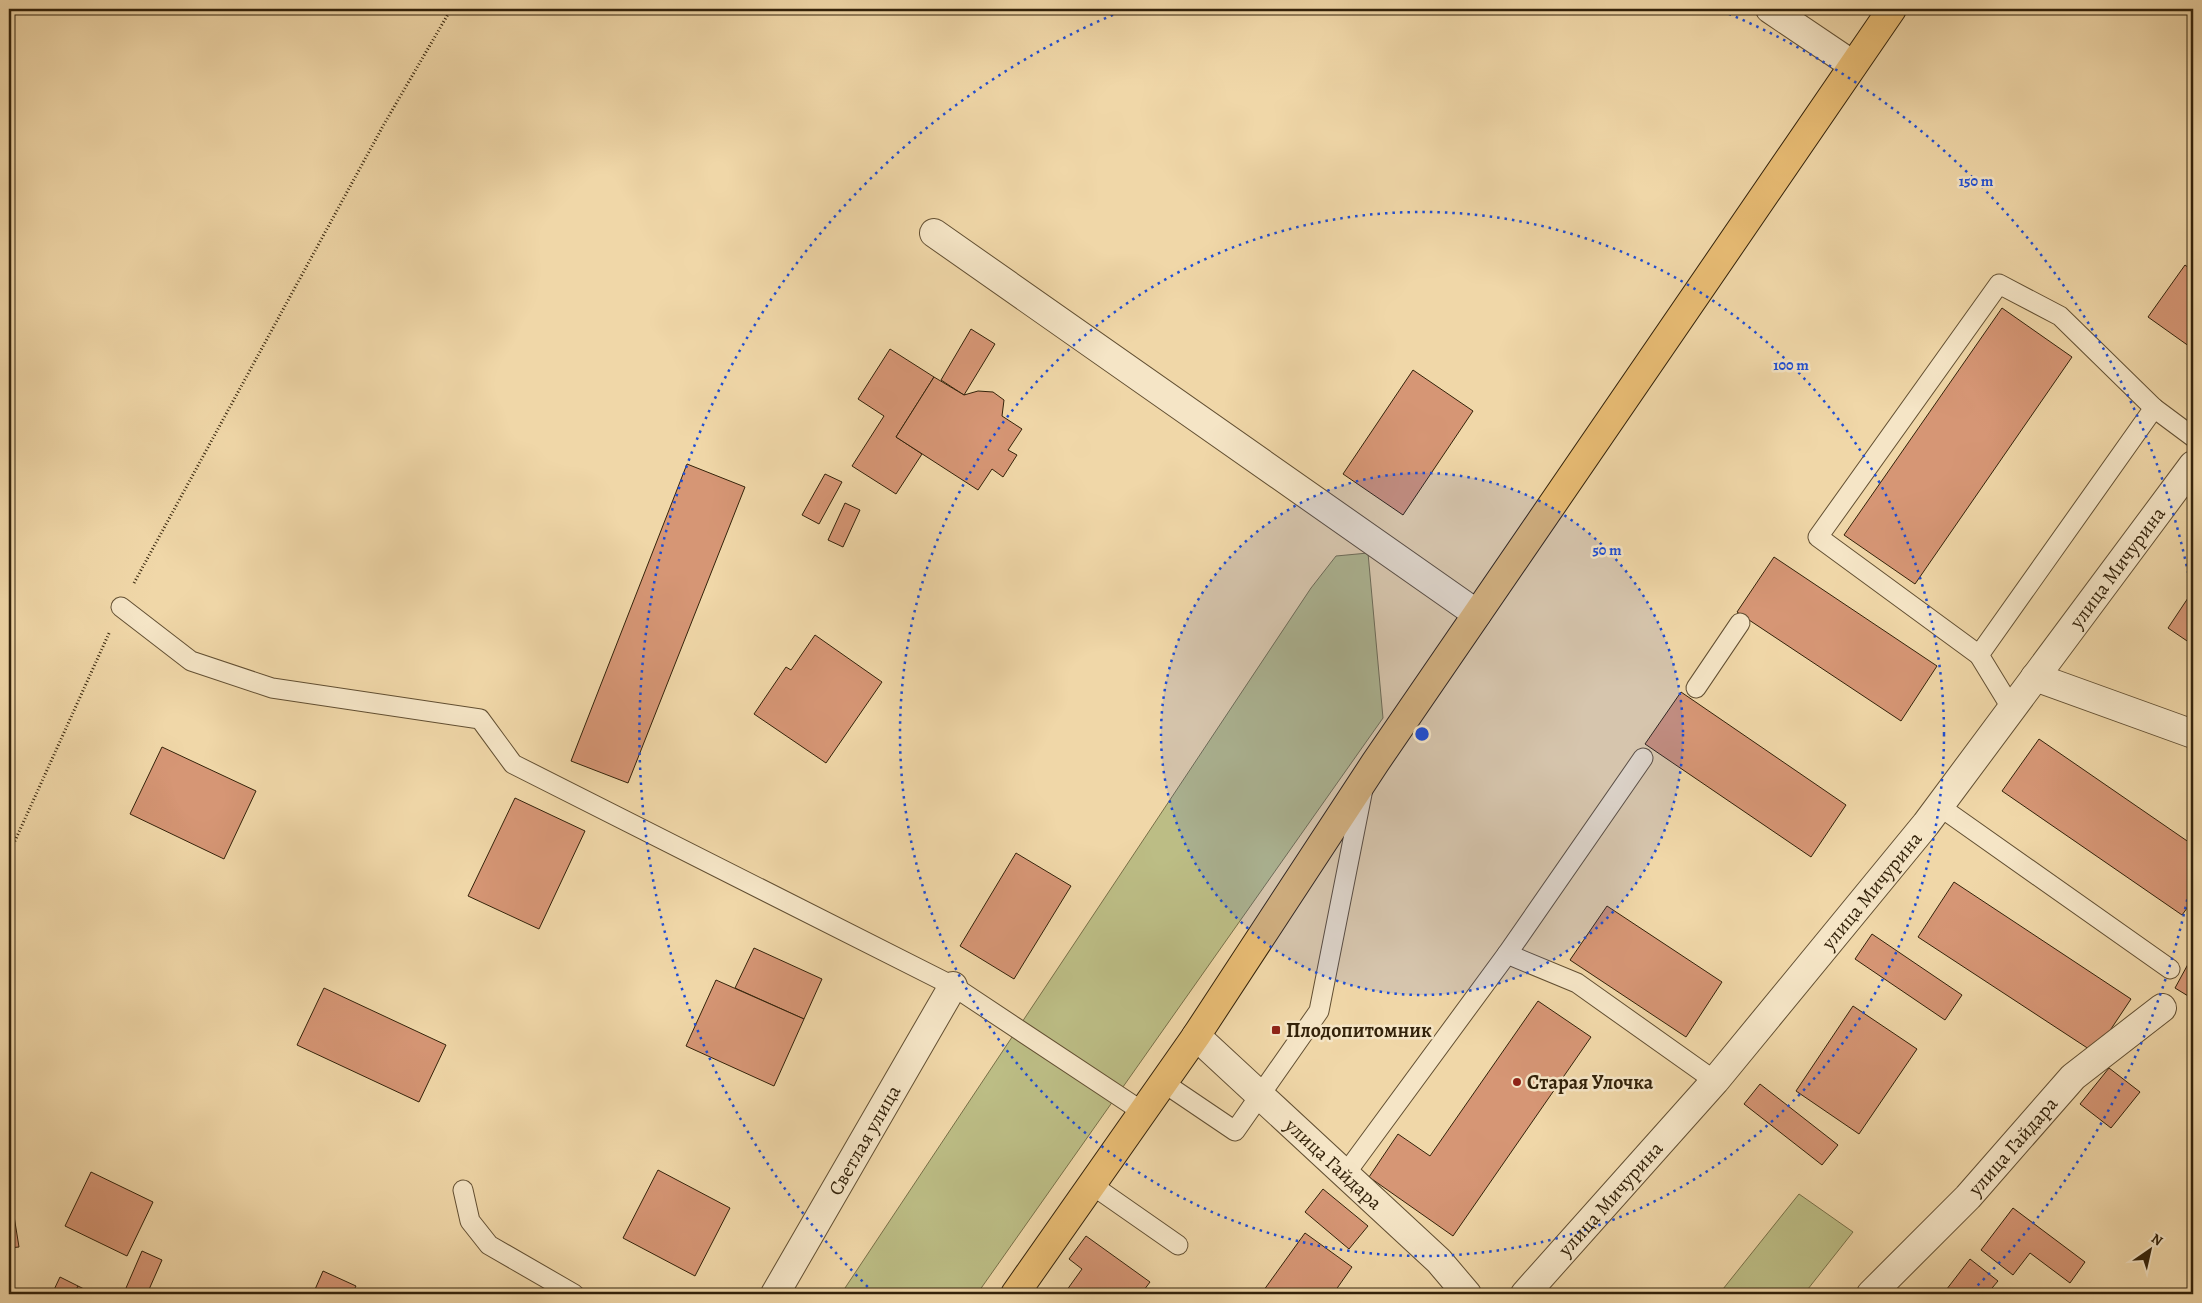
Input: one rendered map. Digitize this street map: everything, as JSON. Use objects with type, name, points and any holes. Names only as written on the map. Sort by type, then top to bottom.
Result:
[{"type":"main road","points":[[1015,1294],[1164,1083],[1365,778],[1892,9]]},
{"type":"street","points":[[1770,9],[1853,65]]},
{"type":"street","points":[[934,233],[1477,614]]},
{"type":"street","name":"улица Мичурина","points":[[1525,1294],[1715,1081],[1939,806],[2193,465]]},
{"type":"street","points":[[2035,677],[2193,734]]},
{"type":"street","name":"Светлая улица","points":[[775,1294],[953,986]]},
{"type":"street","name":"улица Гайдара","points":[[1871,1294],[1968,1197],[2072,1077],[2162,1008]]},
{"type":"street","name":"улица Гайдара","points":[[1196,1036],[1439,1261],[1467,1294]]},
{"type":"lane","points":[[2012,708],[1979,655],[1818,537],[1999,284],[2060,316],[2154,408],[2193,437]]},
{"type":"lane","points":[[1979,655],[2154,408]]},
{"type":"lane","points":[[121,607],[191,661],[272,688],[480,719],[513,764],[953,986],[1143,1112]]},
{"type":"lane","points":[[1696,688],[1740,623]]},
{"type":"lane","points":[[1346,1173],[1506,954],[1643,758]]},
{"type":"lane","points":[[1164,1083],[1235,1131],[1319,1011],[1365,778]]},
{"type":"lane","points":[[1939,806],[2170,969]]},
{"type":"lane","points":[[1506,954],[1577,983],[1715,1081]]},
{"type":"lane","points":[[1092,1184],[1178,1245]]},
{"type":"lane","points":[[462,1190],[470,1221],[489,1245],[574,1294]]},
{"type":"path","points":[[9,854],[121,607],[383,126],[450,9]]},
{"type":"green space","points":[[1368,553],[1383,718],[977,1294],[841,1294],[1311,588],[1336,556]]},
{"type":"green space","points":[[1799,1194],[1853,1232],[1804,1294],[1719,1294]]},
{"type":"building","points":[[2185,265],[2193,271],[2193,349],[2148,317]]},
{"type":"building","points":[[2002,308],[2072,357],[1915,584],[1844,535]]},
{"type":"building","points":[[971,329],[995,344],[964,395],[941,380]]},
{"type":"building","points":[[890,349],[934,377],[896,437],[922,454],[896,494],[852,466],[884,416],[858,399]]},
{"type":"building","points":[[1413,370],[1473,411],[1403,515],[1343,474]]},
{"type":"building","points":[[934,377],[964,395],[978,391],[993,392],[1004,400],[1002,416],[1022,429],[1008,450],[1017,455],[1003,477],[992,469],[978,490],[896,437]]},
{"type":"building","points":[[687,464],[745,487],[628,783],[571,761]]},
{"type":"building","points":[[825,474],[842,482],[819,524],[802,515]]},
{"type":"building","points":[[845,503],[860,510],[843,547],[828,540]]},
{"type":"building","points":[[1774,557],[1937,666],[1901,721],[1737,612]]},
{"type":"building","points":[[2188,598],[2193,601],[2193,645],[2168,628]]},
{"type":"building","points":[[815,635],[882,682],[826,763],[754,714],[786,667],[791,670]]},
{"type":"building","points":[[1681,692],[1846,805],[1811,857],[1645,744]]},
{"type":"building","points":[[2039,739],[2193,845],[2193,900],[2182,915],[2002,791]]},
{"type":"building","points":[[162,747],[256,791],[224,859],[130,814]]},
{"type":"building","points":[[515,798],[585,831],[539,929],[468,896]]},
{"type":"building","points":[[1016,853],[1071,886],[1014,979],[960,946]]},
{"type":"building","points":[[1954,882],[2131,999],[2095,1053],[1918,937]]},
{"type":"building","points":[[1607,906],[1722,982],[1686,1037],[1570,960]]},
{"type":"building","points":[[1872,934],[1962,995],[1945,1020],[1855,959]]},
{"type":"building","points":[[754,948],[822,979],[804,1019],[735,988]]},
{"type":"building","points":[[2193,955],[2193,999],[2175,988]]},
{"type":"building","points":[[716,980],[804,1019],[774,1086],[686,1046]]},
{"type":"building","points":[[324,988],[446,1045],[419,1102],[297,1045]]},
{"type":"building","points":[[1538,1001],[1591,1037],[1453,1236],[1369,1177],[1398,1134],[1430,1156]]},
{"type":"building","points":[[1853,1006],[1917,1049],[1859,1134],[1796,1091]]},
{"type":"building","points":[[2109,1068],[2140,1092],[2111,1128],[2080,1104]]},
{"type":"building","points":[[1760,1084],[1838,1145],[1822,1165],[1744,1104]]},
{"type":"building","points":[[658,1170],[730,1208],[695,1276],[623,1238]]},
{"type":"building","points":[[91,1172],[153,1202],[127,1256],[65,1226]]},
{"type":"building","points":[[1323,1189],[1368,1226],[1349,1249],[1305,1212]]},
{"type":"building","points":[[2013,1208],[2085,1262],[2070,1283],[2030,1253],[2013,1275],[1981,1250]]},
{"type":"building","points":[[14,1216],[19,1247],[9,1248],[9,1217]]},
{"type":"building","points":[[1305,1233],[1352,1267],[1333,1294],[1261,1294]]},
{"type":"building","points":[[1086,1236],[1150,1282],[1141,1294],[1114,1294],[1107,1289],[1104,1294],[1064,1294],[1082,1269],[1069,1259]]},
{"type":"building","points":[[142,1251],[162,1260],[147,1294],[140,1294],[126,1288]]},
{"type":"building","points":[[1970,1259],[1998,1281],[1987,1294],[1943,1294]]},
{"type":"building","points":[[323,1271],[356,1286],[352,1294],[313,1294]]},
{"type":"building","points":[[60,1277],[78,1286],[74,1294],[52,1294]]},
{"type":"building","points":[[78,1286],[94,1294],[74,1294]]},
{"type":"place","name":"Плодопитомник","points":[[1276,1030]]},
{"type":"place","name":"Старая Улочка","points":[[1517,1082]]}]
